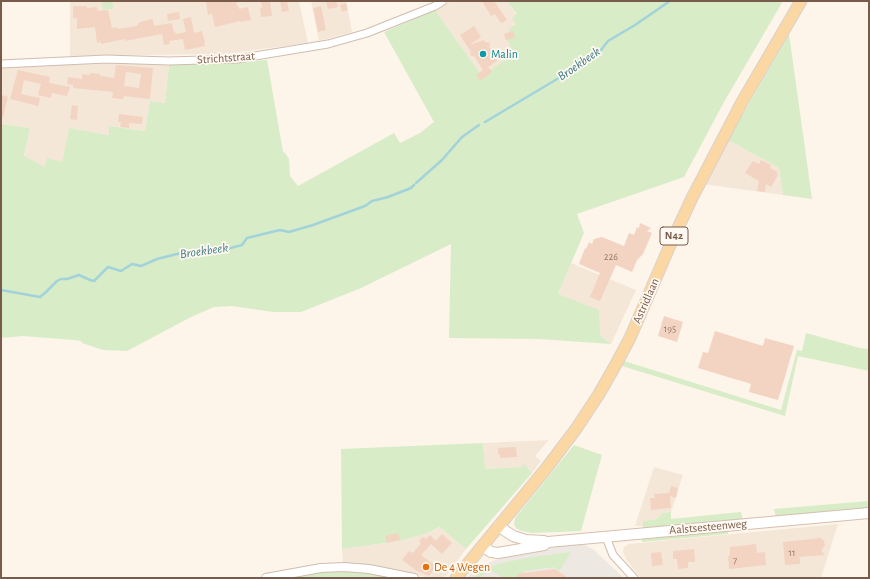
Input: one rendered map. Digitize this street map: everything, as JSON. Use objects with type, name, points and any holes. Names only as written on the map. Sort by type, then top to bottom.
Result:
[{"type":"main road","name":"Astridlaan","points":[[456,578],[550,464],[576,429],[602,389],[630,338],[699,184],[742,102],[801,1]]},
{"type":"main road","name":"Aalstsesteenweg","points":[[498,526],[513,536],[526,540],[542,540],[548,542],[869,513]]},
{"type":"main road","name":"Aalstsesteenweg","points":[[482,546],[491,552],[498,553],[544,545],[548,542]]},
{"type":"street","name":"Strichtstraat","points":[[1,64],[106,59],[237,59],[328,44],[367,33],[435,6],[442,1]]},
{"type":"street","points":[[606,537],[612,555],[634,578]]},
{"type":"street","points":[[266,578],[321,568],[344,567],[369,569],[414,578]]},
{"type":"shaded area","points":[[70,1],[101,1],[103,10],[113,9],[113,1],[299,1],[308,43],[226,54],[70,56]]},
{"type":"shaded area","points":[[311,1],[346,1],[352,32],[319,41]]},
{"type":"shaded area","points":[[451,1],[506,1],[517,15],[513,36],[516,53],[482,76],[435,10]]},
{"type":"shaded area","points":[[117,63],[169,65],[165,103],[150,101],[145,131],[109,126],[109,135],[69,128],[62,162],[45,167],[24,157],[30,128],[1,124],[1,68]]},
{"type":"shaded area","points":[[728,140],[779,168],[783,195],[703,184]]},
{"type":"shaded area","points":[[571,263],[636,290],[611,344],[558,294]]},
{"type":"shaded area","points":[[549,440],[535,456],[541,461],[532,473],[528,468],[521,467],[485,469],[483,443]]},
{"type":"shaded area","points":[[654,467],[683,475],[671,512],[662,513],[657,519],[643,521],[643,526],[635,526]]},
{"type":"shaded area","points":[[838,524],[821,578],[641,578],[627,561],[623,552],[624,547],[629,544]]},
{"type":"shaded area","points":[[441,527],[466,549],[447,575],[442,578],[426,577],[386,568],[343,563],[342,549],[399,541],[425,534]]},
{"type":"shaded area","points":[[583,544],[594,550],[624,578],[466,578],[478,567],[498,559],[527,552]]},
{"type":"green space","points":[[101,1],[113,1],[113,9],[103,10]]},
{"type":"green space","points":[[506,1],[783,1],[724,102],[684,177],[577,214],[584,233],[558,294],[599,310],[600,335],[611,344],[539,339],[449,338],[451,244],[361,288],[301,312],[273,312],[232,306],[214,307],[191,317],[127,351],[103,350],[82,343],[81,341],[74,340],[23,336],[1,338],[1,124],[30,128],[24,156],[45,167],[47,158],[62,162],[69,128],[109,135],[109,126],[145,131],[150,101],[165,103],[169,65],[232,63],[267,60],[283,152],[289,159],[290,176],[298,186],[394,133],[400,143],[420,133],[434,122],[384,32],[435,10],[482,76],[515,53],[507,40],[512,36],[508,30],[516,24],[512,18],[517,14]]},
{"type":"green space","points":[[789,34],[812,199],[783,195],[779,168],[728,140]]},
{"type":"green space","points":[[806,333],[860,348],[869,349],[869,371],[798,356],[785,416],[622,366],[624,361],[781,410],[797,350],[802,351]]},
{"type":"green space","points":[[483,443],[485,469],[521,467],[524,464],[532,473],[466,549],[440,527],[425,534],[399,541],[342,549],[341,449]]},
{"type":"green space","points":[[574,445],[602,455],[581,531],[532,533],[517,529],[514,525],[515,518]]},
{"type":"green space","points":[[869,501],[869,509],[776,517],[774,509]]},
{"type":"green space","points":[[671,512],[671,519],[741,512],[743,521],[728,522],[728,534],[642,542],[641,536],[673,533],[673,525],[643,528],[643,521],[657,519],[662,513]]},
{"type":"green space","points":[[571,552],[559,571],[554,567],[525,571],[520,578],[503,578],[491,570],[479,578],[474,578],[479,572],[501,563]]},
{"type":"green space","points":[[346,570],[398,578],[286,578],[320,572]]},
{"type":"building","points":[[236,1],[239,9],[248,7],[251,20],[215,27],[212,14],[208,15],[206,2]]},
{"type":"building","points":[[261,1],[270,1],[272,16],[261,17]]},
{"type":"building","points":[[280,1],[287,1],[289,11],[282,12]]},
{"type":"building","points":[[326,1],[336,1],[338,7],[328,9]]},
{"type":"building","points":[[482,1],[494,1],[507,20],[501,23],[495,14],[491,16]]},
{"type":"building","points":[[346,3],[348,10],[342,12],[340,5]]},
{"type":"building","points":[[73,6],[87,6],[87,8],[97,7],[98,11],[108,10],[112,28],[117,27],[117,29],[137,26],[140,22],[152,19],[154,26],[172,23],[176,34],[186,32],[183,19],[191,17],[194,33],[202,31],[205,46],[185,50],[183,39],[169,41],[170,44],[164,45],[162,34],[125,41],[125,39],[101,44],[101,42],[97,43],[95,27],[77,29],[77,18],[73,18]]},
{"type":"building","points":[[321,6],[326,30],[318,32],[313,8]]},
{"type":"building","points":[[179,12],[180,19],[168,21],[167,14]]},
{"type":"building","name":"Malin","points":[[474,26],[481,37],[469,45],[484,40],[485,42],[490,43],[489,47],[497,61],[488,67],[492,72],[480,81],[476,75],[483,70],[475,57],[470,55],[471,52],[460,35]]},
{"type":"building","points":[[513,31],[515,38],[506,40],[504,34]]},
{"type":"building","points":[[116,65],[153,68],[150,99],[124,96],[123,99],[112,98],[113,92],[73,88],[73,85],[67,84],[68,77],[82,79],[82,74],[100,74],[100,76],[114,78]],"holes":[[[126,72],[141,74],[139,88],[124,86]]]},
{"type":"building","points":[[18,70],[50,77],[49,83],[70,87],[67,96],[52,93],[51,98],[38,95],[41,84],[24,80],[21,94],[40,98],[38,106],[10,99]]},
{"type":"building","points":[[2,95],[8,97],[3,117],[1,116]]},
{"type":"building","points":[[72,105],[78,106],[77,120],[70,119]]},
{"type":"building","points":[[119,114],[143,117],[142,124],[129,123],[129,128],[120,127],[121,122],[118,122]]},
{"type":"building","points":[[761,160],[771,165],[770,168],[778,172],[778,175],[771,187],[766,184],[765,192],[757,191],[759,181],[745,173],[753,161],[759,164]]},
{"type":"building","points":[[640,223],[651,228],[647,231],[652,233],[643,254],[637,260],[632,272],[616,265],[600,301],[590,297],[600,273],[579,264],[589,242],[592,244],[594,239],[602,237],[624,246],[629,233],[634,235],[637,227],[639,228]]},
{"type":"building","points":[[664,316],[683,322],[677,342],[658,336]]},
{"type":"building","points":[[715,331],[763,346],[765,338],[794,346],[778,400],[749,392],[751,384],[698,368],[703,352],[708,353]]},
{"type":"building","points":[[516,447],[517,457],[500,458],[500,454],[498,455],[498,448]]},
{"type":"building","points":[[671,486],[678,488],[676,498],[670,496],[671,508],[651,510],[650,498],[655,498],[654,494],[669,493]]},
{"type":"building","points":[[398,533],[400,540],[387,543],[385,536]]},
{"type":"building","points":[[442,534],[452,543],[442,554],[431,544],[421,555],[436,566],[429,576],[417,571],[402,560],[409,551],[413,553],[421,543],[419,541],[423,537],[426,539],[430,535],[436,541]]},
{"type":"building","points":[[821,538],[825,545],[821,551],[825,555],[798,557],[800,558],[800,564],[785,565],[783,542]]},
{"type":"building","points":[[756,544],[757,553],[765,552],[766,565],[729,569],[728,556],[730,555],[730,547]]},
{"type":"building","points":[[694,549],[695,562],[688,562],[688,568],[678,569],[677,559],[673,559],[673,551]]},
{"type":"building","points":[[661,552],[663,565],[652,566],[651,553]]},
{"type":"building","points":[[555,569],[568,578],[517,578],[517,574]]},
{"type":"waterway","name":"Broekbeek","points":[[485,122],[579,66],[592,55],[601,50],[608,41],[670,1]]},
{"type":"waterway","name":"Broekbeek","points":[[416,183],[442,160],[462,137],[479,125]]},
{"type":"waterway","name":"Broekbeek","points":[[1,290],[40,297],[61,279],[67,279],[79,275],[94,281],[108,267],[121,271],[132,264],[141,266],[157,259],[181,253],[203,249],[213,251],[223,250],[242,245],[247,238],[280,230],[289,232],[313,225],[365,206],[372,201],[388,197],[411,188],[414,185]]},
{"type":"place","name":"Malin","points":[[483,54]]},
{"type":"place","name":"De 4 Wegen","points":[[426,567]]}]
